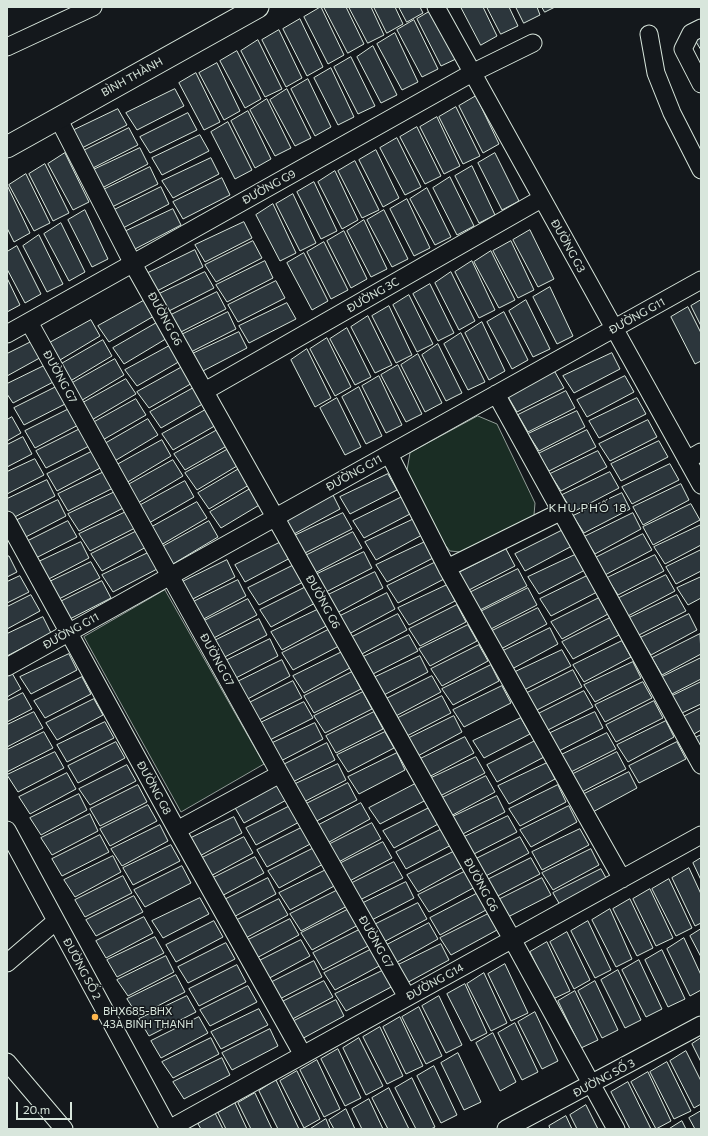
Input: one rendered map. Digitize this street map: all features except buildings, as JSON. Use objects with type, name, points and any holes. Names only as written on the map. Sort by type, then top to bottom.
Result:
[{"type":"street","points":[[7,47],[42,32],[67,12],[93,7]]},
{"type":"street","name":"BÌNH THÀNH","points":[[7,147],[258,7]]},
{"type":"street","name":"ĐƯỜNG G3","points":[[436,7],[613,329],[694,456],[701,485]]},
{"type":"street","points":[[701,28],[690,33],[684,49],[701,84]]},
{"type":"street","points":[[649,34],[656,73],[672,113],[701,170]]},
{"type":"street","name":"ĐƯỜNG G9","points":[[7,334],[472,73],[533,43]]},
{"type":"street","name":"ĐƯỜNG G6","points":[[58,118],[133,264],[512,939],[616,1129]]},
{"type":"street","name":"ĐƯỜNG 3C","points":[[205,392],[542,199]]},
{"type":"street","name":"ĐƯỜNG G11","points":[[7,667],[701,280]]},
{"type":"street","name":"ĐƯỜNG G7","points":[[29,322],[280,774],[407,997]]},
{"type":"street","points":[[496,394],[701,765]]},
{"type":"street","points":[[389,454],[447,568],[622,879]]},
{"type":"street","points":[[447,568],[560,512]]},
{"type":"street","name":"ĐƯỜNG G8","points":[[7,520],[68,633],[303,1055]]},
{"type":"street","points":[[177,830],[280,774]]},
{"type":"street","name":"ĐƯỜNG SỐ 2","points":[[7,830],[169,1129]]},
{"type":"street","name":"ĐƯỜNG G14","points":[[169,1129],[701,835]]},
{"type":"street","points":[[7,963],[56,921]]},
{"type":"street","name":"ĐƯỜNG SỐ 3","points":[[506,1129],[701,1026]]},
{"type":"street","points":[[7,1062],[64,1129]]},
{"type":"green space","points":[[478,416],[497,424],[535,503],[534,515],[527,523],[460,552],[450,551],[441,540],[407,470],[410,453]]},
{"type":"green space","points":[[165,590],[264,764],[181,812],[84,637]]},
{"type":"place","name":"BHX685-BHX 43A BINH THANH","points":[[95,1017]]},
{"type":"district","name":"KHU PHỐ 18","points":[[588,508]]}]
